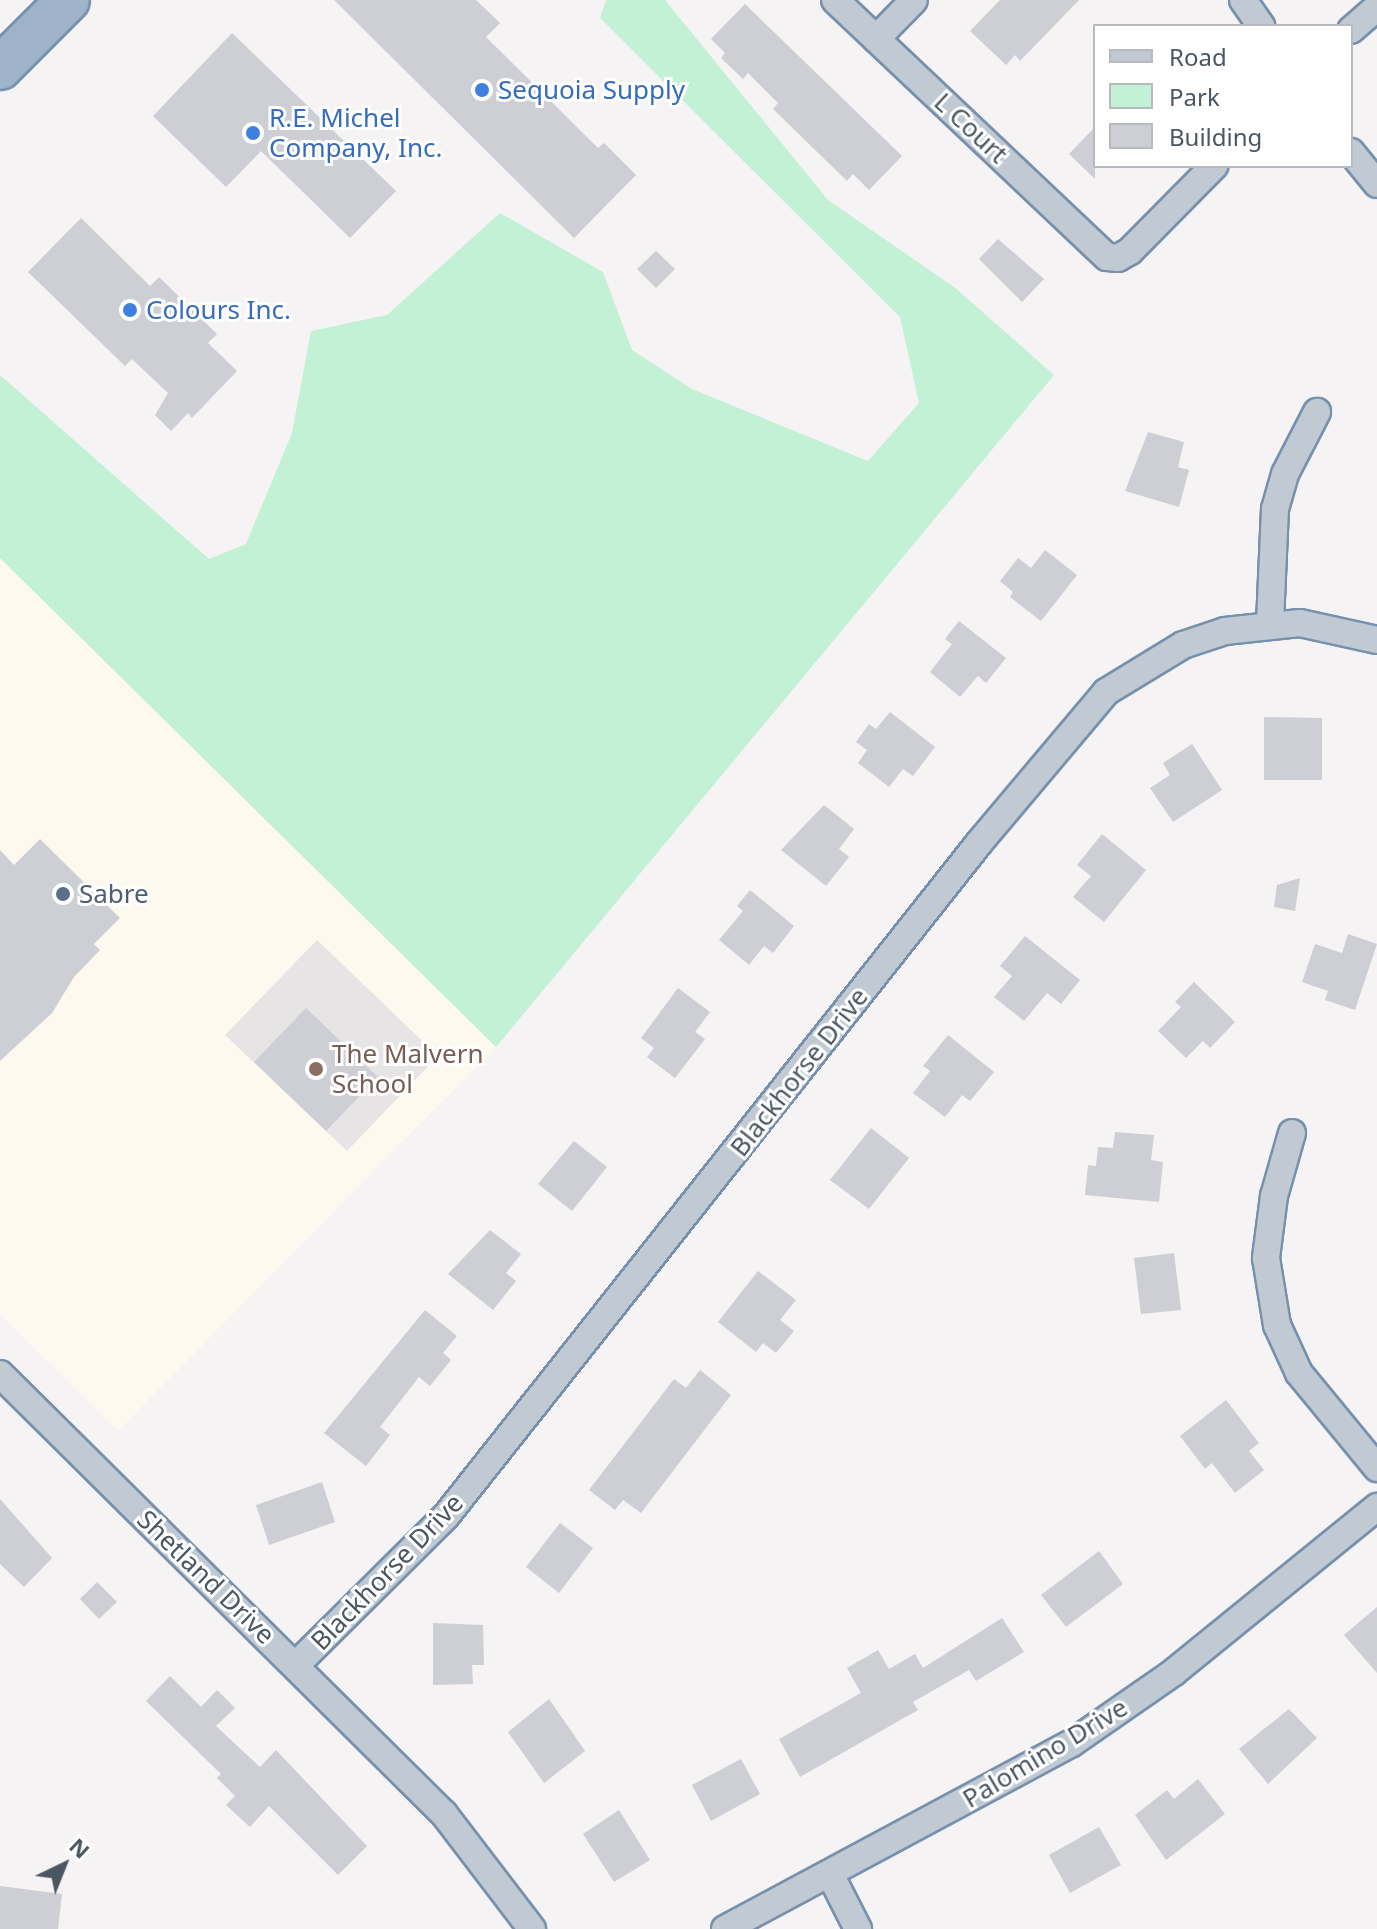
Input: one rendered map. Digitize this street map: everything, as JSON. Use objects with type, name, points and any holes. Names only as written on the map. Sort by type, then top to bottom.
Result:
[{"type":"highway","points":[[0,68],[68,0]]},
{"type":"street","name":"L Court","points":[[835,0],[1107,257],[1118,258],[1130,251],[1212,168]]},
{"type":"street","points":[[876,39],[914,0]]},
{"type":"street","points":[[1243,0],[1260,24]]},
{"type":"street","points":[[1353,28],[1377,7]]},
{"type":"street","points":[[1353,154],[1377,184]]},
{"type":"street","points":[[1270,623],[1275,509],[1285,474],[1317,412]]},
{"type":"street","name":"Blackhorse Drive","points":[[296,1665],[446,1516],[1082,716],[1132,672],[1183,645],[1270,623],[1338,629],[1377,640]]},
{"type":"street","points":[[1292,1133],[1274,1196],[1266,1258],[1277,1325],[1299,1373],[1377,1468]]},
{"type":"street","name":"Shetland Drive","points":[[0,1374],[444,1814],[532,1929]]},
{"type":"street","name":"Palomino Drive","points":[[725,1929],[1072,1743],[1174,1672],[1377,1507]]},
{"type":"street","points":[[830,1874],[858,1929]]},
{"type":"shaded area","points":[[0,558],[496,1047],[118,1431],[0,1314]]},
{"type":"shaded area","points":[[317,940],[438,1056],[347,1151],[225,1035]]},
{"type":"green space","points":[[606,0],[665,0],[828,200],[954,287],[1054,375],[496,1047],[0,558],[0,375],[209,559],[246,544],[292,433],[311,331],[387,315],[500,213],[603,272],[632,350],[692,389],[868,461],[919,403],[900,317],[600,18]]},
{"type":"building","name":"Sequoia Supply","points":[[334,0],[476,0],[500,23],[486,37],[598,148],[604,143],[636,175],[574,238]]},
{"type":"building","points":[[1000,0],[1079,0],[1020,61],[1015,55],[1006,65],[970,31]]},
{"type":"building","points":[[745,4],[902,156],[869,190],[853,174],[847,181],[773,109],[778,103],[748,73],[743,79],[721,58],[725,53],[711,39]]},
{"type":"building","name":"R.E. Michel Company, Inc.","points":[[232,33],[396,191],[350,238],[261,151],[226,187],[153,116]]},
{"type":"building","points":[[1093,129],[1095,179],[1069,154]]},
{"type":"building","name":"Colours Inc.","points":[[81,218],[150,286],[159,277],[217,334],[208,343],[237,371],[192,418],[188,413],[171,431],[155,415],[168,393],[132,359],[125,366],[28,272]]},
{"type":"building","points":[[998,239],[1044,279],[1022,302],[979,259]]},
{"type":"building","points":[[656,251],[675,269],[656,288],[637,269]]},
{"type":"building","points":[[1148,432],[1184,442],[1178,467],[1189,470],[1179,507],[1125,491]]},
{"type":"building","points":[[1045,550],[1077,575],[1041,621],[1010,597],[1013,592],[1000,581],[1018,558],[1031,568]]},
{"type":"building","points":[[959,621],[1006,658],[986,683],[978,676],[960,697],[930,672],[952,644],[945,639]]},
{"type":"building","points":[[890,712],[935,747],[913,776],[903,769],[889,787],[858,763],[867,750],[856,742],[869,724],[876,729]]},
{"type":"building","points":[[1264,717],[1322,718],[1322,780],[1264,780]]},
{"type":"building","points":[[1192,744],[1222,790],[1173,822],[1150,788],[1170,775],[1163,763]]},
{"type":"building","points":[[824,805],[854,829],[839,849],[849,857],[826,886],[781,850]]},
{"type":"building","points":[[1102,834],[1146,870],[1104,922],[1073,897],[1091,876],[1077,865]]},
{"type":"building","points":[[40,839],[120,918],[94,944],[100,950],[74,977],[52,1013],[0,1061],[0,850],[14,865]]},
{"type":"building","points":[[1300,878],[1295,911],[1274,907],[1277,885]]},
{"type":"building","points":[[750,890],[794,926],[773,953],[764,946],[749,965],[719,940],[743,911],[737,906]]},
{"type":"building","points":[[1348,934],[1377,944],[1355,1010],[1325,1000],[1328,991],[1302,982],[1315,944],[1342,953]]},
{"type":"building","points":[[1025,936],[1080,980],[1061,1004],[1047,993],[1024,1021],[994,997],[1012,976],[1000,966]]},
{"type":"building","points":[[1194,982],[1235,1022],[1210,1048],[1203,1041],[1186,1058],[1158,1031],[1181,1007],[1175,1002]]},
{"type":"building","points":[[678,988],[710,1012],[695,1032],[705,1039],[675,1078],[647,1057],[654,1048],[641,1038]]},
{"type":"building","name":"The Malvern School","points":[[306,1008],[378,1077],[326,1131],[254,1062]]},
{"type":"building","points":[[948,1035],[994,1072],[970,1101],[962,1095],[945,1117],[913,1093],[930,1071],[923,1066]]},
{"type":"building","points":[[871,1128],[909,1158],[869,1209],[830,1180]]},
{"type":"building","points":[[1115,1132],[1154,1135],[1151,1160],[1163,1162],[1159,1202],[1085,1195],[1088,1165],[1096,1166],[1098,1147],[1113,1148]]},
{"type":"building","points":[[574,1141],[607,1167],[572,1211],[538,1184]]},
{"type":"building","points":[[490,1230],[521,1254],[506,1273],[516,1281],[493,1310],[448,1274]]},
{"type":"building","points":[[1174,1253],[1181,1310],[1141,1314],[1134,1258]]},
{"type":"building","points":[[758,1271],[796,1300],[780,1320],[794,1331],[776,1353],[763,1343],[756,1352],[718,1322]]},
{"type":"building","points":[[425,1310],[457,1336],[443,1353],[451,1360],[430,1386],[419,1377],[380,1427],[390,1435],[366,1466],[324,1433]]},
{"type":"building","points":[[700,1370],[731,1395],[641,1513],[623,1500],[615,1510],[589,1490],[674,1379],[686,1388]]},
{"type":"building","points":[[1226,1400],[1259,1443],[1249,1451],[1264,1470],[1235,1493],[1212,1463],[1205,1469],[1180,1436]]},
{"type":"building","points":[[322,1482],[335,1522],[269,1545],[256,1505]]},
{"type":"building","points":[[0,1499],[52,1558],[24,1587],[0,1564]]},
{"type":"building","points":[[560,1523],[593,1548],[559,1593],[526,1567]]},
{"type":"building","points":[[1099,1551],[1123,1584],[1066,1627],[1041,1595]]},
{"type":"building","points":[[97,1582],[117,1602],[99,1619],[80,1599]]},
{"type":"building","points":[[1377,1607],[1377,1673],[1344,1635]]},
{"type":"building","points":[[1002,1618],[1024,1652],[976,1681],[969,1670],[913,1702],[918,1710],[800,1777],[779,1739],[861,1693],[847,1668],[878,1650],[889,1669],[915,1654],[923,1668]]},
{"type":"building","points":[[433,1623],[483,1625],[484,1665],[472,1665],[473,1684],[433,1685]]},
{"type":"building","points":[[170,1676],[201,1707],[217,1690],[235,1708],[216,1726],[260,1767],[276,1750],[367,1846],[338,1875],[269,1806],[250,1827],[226,1805],[235,1796],[217,1778],[221,1774],[146,1701]]},
{"type":"building","points":[[549,1699],[585,1751],[544,1783],[508,1732]]},
{"type":"building","points":[[1289,1709],[1317,1738],[1268,1784],[1239,1749]]},
{"type":"building","points":[[741,1759],[760,1794],[711,1821],[692,1785]]},
{"type":"building","points":[[1198,1779],[1225,1814],[1166,1860],[1135,1815],[1167,1790],[1174,1799]]},
{"type":"building","points":[[619,1810],[650,1860],[614,1882],[583,1834]]},
{"type":"building","points":[[1099,1827],[1121,1865],[1070,1893],[1049,1855]]},
{"type":"building","points":[[0,1886],[62,1894],[58,1929],[0,1929]]},
{"type":"place","name":"Sequoia Supply","points":[[482,90]]},
{"type":"place","name":"R.E. Michel Company, Inc.","points":[[253,133]]},
{"type":"place","name":"Colours Inc.","points":[[130,310]]},
{"type":"place","name":"Sabre","points":[[63,894]]},
{"type":"place","name":"The Malvern School","points":[[316,1069]]}]
